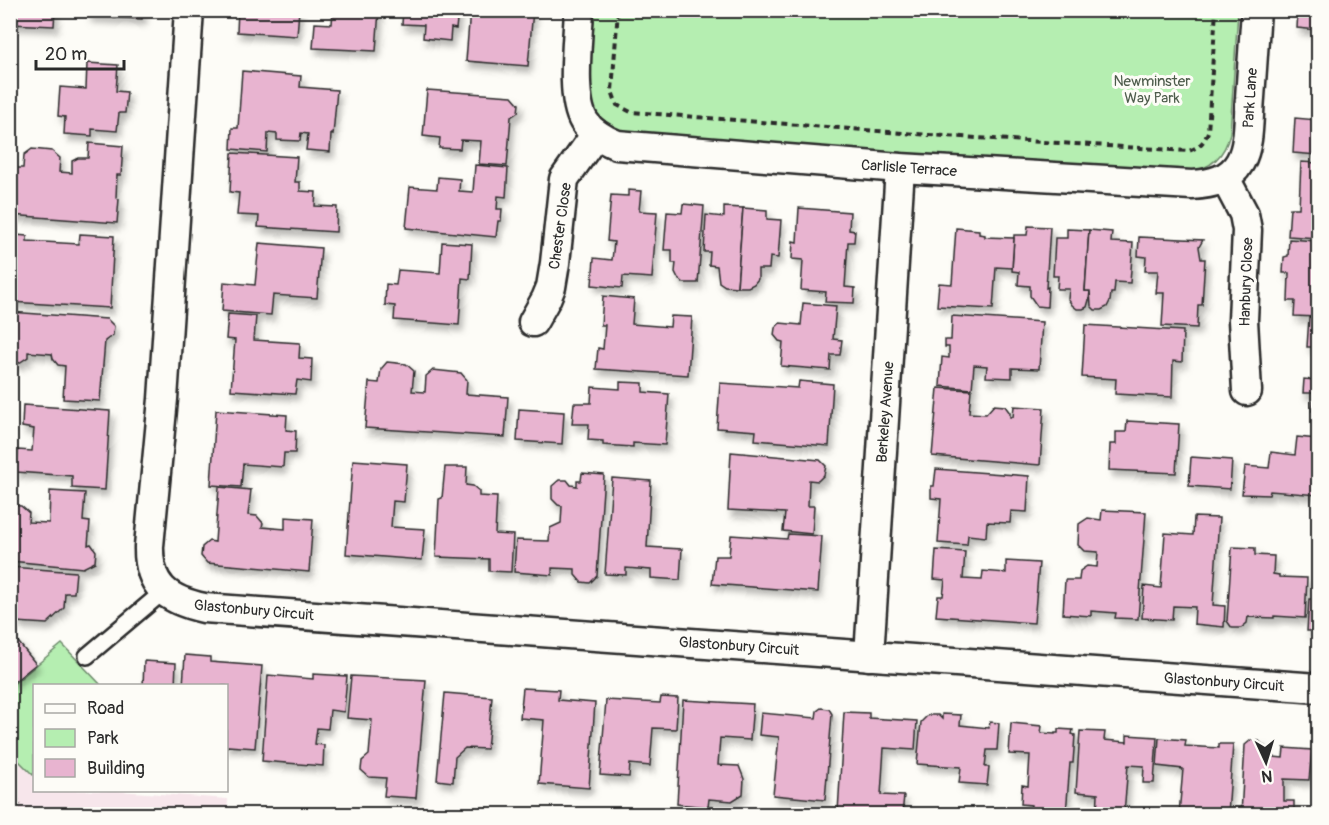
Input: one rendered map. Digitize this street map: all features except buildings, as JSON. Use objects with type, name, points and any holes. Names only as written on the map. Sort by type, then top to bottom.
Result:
[{"type":"street","points":[[164,591],[155,581],[148,561],[164,387],[189,10]]},
{"type":"street","points":[[579,10],[576,82],[578,102],[583,120],[596,134]]},
{"type":"street","name":"Park Lane","points":[[1225,178],[1240,163],[1246,144],[1256,10]]},
{"type":"street","name":"Carlisle Terrace","points":[[596,134],[606,141],[629,147],[900,168],[1192,185],[1209,184],[1225,178]]},
{"type":"street","name":"Chester Close","points":[[533,322],[551,287],[564,179],[596,134]]},
{"type":"street","name":"Berkeley Avenue","points":[[869,656],[900,168]]},
{"type":"street","name":"Hanbury Close","points":[[1225,178],[1244,214],[1247,230],[1244,320],[1247,391]]},
{"type":"street","name":"Glastonbury Circuit","points":[[164,591],[184,604],[204,608],[1318,688]]},
{"type":"lane","points":[[87,656],[164,591]]},
{"type":"path","points":[[618,10],[612,92],[617,105],[631,112],[1175,151],[1188,151],[1198,147],[1205,140],[1208,132],[1216,10]]},
{"type":"path","points":[[10,786],[20,805]]},
{"type":"shaded area","points":[[11,753],[33,775],[33,792],[133,792],[228,799],[227,814],[11,814]]},
{"type":"green space","name":"Newminster Way Park","points":[[591,11],[1238,11],[1230,133],[1225,148],[1216,160],[1204,168],[1188,172],[610,132],[588,108]]},
{"type":"green space","points":[[62,644],[100,684],[33,684],[33,775],[11,753],[11,686]]}]
